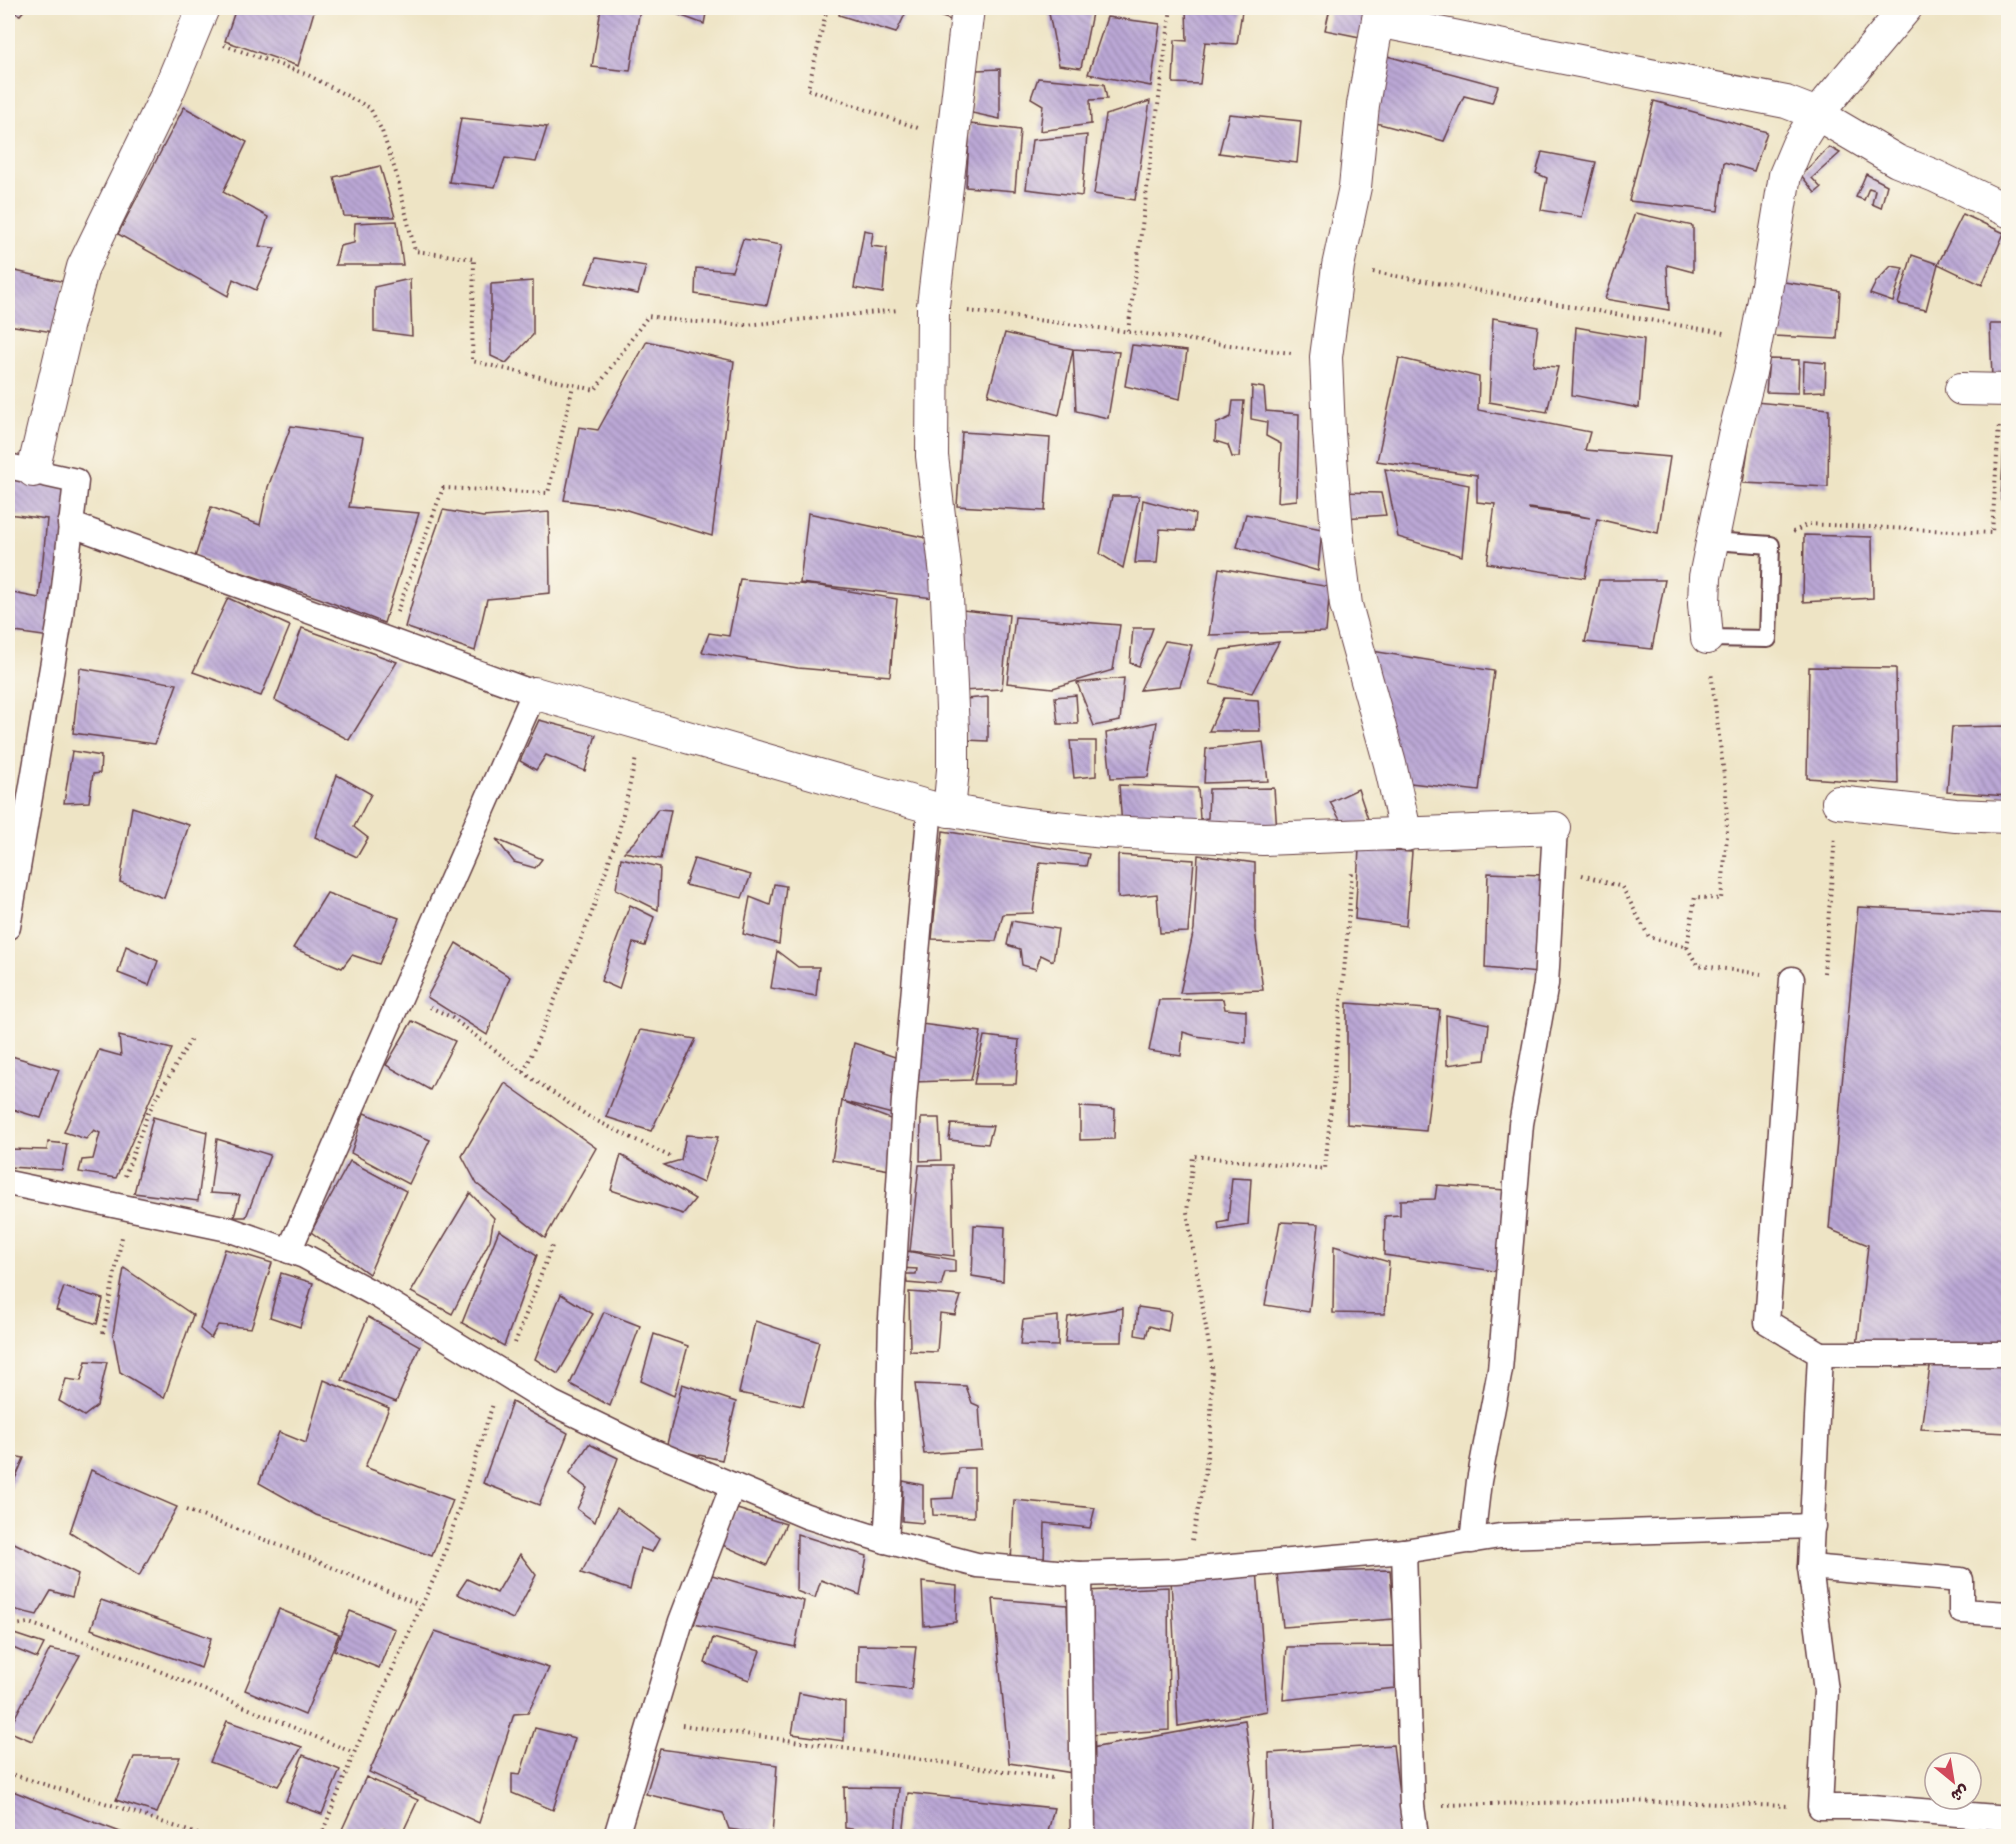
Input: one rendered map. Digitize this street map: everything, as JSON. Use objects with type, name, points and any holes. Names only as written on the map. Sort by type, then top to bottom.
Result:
[{"type":"street","points":[[886,1541],[890,1478],[891,1320],[905,1088],[939,809],[953,770],[946,575],[932,456],[933,306],[968,8]]},
{"type":"street","points":[[1707,638],[1705,577],[1757,339],[1785,175],[1798,144],[1817,114],[1906,8]]},
{"type":"street","points":[[1406,835],[1390,764],[1346,605],[1337,532],[1326,357],[1338,266],[1354,187],[1363,105],[1379,14],[1785,102],[1817,114],[1897,161],[1935,176],[2008,211]]},
{"type":"street","points":[[8,927],[13,861],[61,615],[76,481],[20,468],[83,267],[168,92],[197,20]]},
{"type":"street","points":[[1961,389],[2005,390]]},
{"type":"street","points":[[70,525],[534,693],[939,809],[1025,824],[1116,833],[1263,839],[1555,828],[1546,984],[1521,1124],[1500,1370],[1479,1481],[1472,1541]]},
{"type":"street","points":[[289,1251],[534,693]]},
{"type":"street","points":[[1838,802],[1955,815],[2008,817]]},
{"type":"street","points":[[1792,979],[1767,1322],[1820,1354],[2008,1354]]},
{"type":"street","points":[[8,1183],[228,1228],[304,1256],[380,1297],[552,1403],[647,1449],[806,1516],[886,1541],[977,1565],[1080,1574],[1185,1570],[1404,1551],[1500,1536],[1813,1526]]},
{"type":"street","points":[[1820,1354],[1810,1567],[1826,1691],[1820,1807],[1870,1806],[2008,1818]]},
{"type":"street","points":[[616,1836],[681,1621],[733,1485]]},
{"type":"street","points":[[1404,1551],[1412,1806],[1416,1836]]},
{"type":"street","points":[[1810,1567],[1961,1580],[1961,1611],[2008,1614]]},
{"type":"street","points":[[1080,1574],[1083,1836]]},
{"type":"lane","points":[[1707,638],[1768,639],[1771,545],[1712,541]]},
{"type":"path","points":[[826,8],[808,89],[952,140]]},
{"type":"path","points":[[1128,332],[1171,8]]},
{"type":"path","points":[[197,20],[370,108],[382,131],[396,173],[415,251],[474,259],[472,362],[573,386],[548,493],[443,488],[387,639]]},
{"type":"path","points":[[1338,266],[1757,339]]},
{"type":"path","points":[[1771,545],[1808,524],[1992,533],[2005,390]]},
{"type":"path","points":[[1707,638],[1726,791],[1727,836],[1721,899],[1695,897],[1687,947],[1697,965],[1823,983],[1838,802]]},
{"type":"path","points":[[524,1072],[595,904],[619,831],[644,725]]},
{"type":"path","points":[[1185,1570],[1205,1474],[1211,1425],[1212,1364],[1187,1212],[1193,1156],[1325,1169],[1346,950],[1354,836]]},
{"type":"path","points":[[1553,866],[1622,887],[1648,937],[1687,947]]},
{"type":"path","points":[[403,993],[451,1017],[524,1072],[591,1118],[673,1158]]},
{"type":"path","points":[[103,1334],[121,1206],[148,1113],[191,1039]]},
{"type":"path","points":[[321,1836],[354,1753],[442,1561],[503,1373],[552,1246]]},
{"type":"path","points":[[186,1510],[291,1550],[420,1605]]},
{"type":"path","points":[[8,1622],[16,1625],[29,1623],[114,1652],[354,1753]]},
{"type":"path","points":[[650,1720],[1082,1782]]},
{"type":"path","points":[[8,1773],[203,1836]]},
{"type":"path","points":[[1412,1806],[1628,1801],[1820,1807]]},
{"type":"building","points":[[8,8],[26,8],[20,15]]},
{"type":"building","points":[[236,8],[315,8],[298,66],[225,41]]},
{"type":"building","points":[[601,8],[640,8],[630,71],[592,67]]},
{"type":"building","points":[[660,8],[707,8],[704,24]]},
{"type":"building","points":[[840,8],[908,8],[896,33],[839,15]]},
{"type":"building","points":[[915,8],[956,8],[954,21]]},
{"type":"building","points":[[1048,8],[1093,8],[1081,68],[1059,65]]},
{"type":"building","points":[[1186,8],[1227,8],[1242,11],[1237,44],[1205,42],[1200,84],[1173,83],[1175,40],[1187,41]]},
{"type":"building","points":[[1330,8],[1368,8],[1365,38],[1325,30]]},
{"type":"building","points":[[1107,17],[1160,24],[1151,86],[1088,74]]},
{"type":"building","points":[[1387,56],[1498,86],[1492,103],[1464,96],[1444,141],[1376,123]]},
{"type":"building","points":[[1000,69],[1000,119],[972,113],[977,70]]},
{"type":"building","points":[[1038,78],[1104,84],[1107,99],[1090,100],[1091,124],[1040,131],[1043,105],[1031,98]]},
{"type":"building","points":[[1150,101],[1135,200],[1094,194],[1106,115]]},
{"type":"building","points":[[1654,101],[1767,132],[1754,171],[1724,162],[1718,211],[1629,201]]},
{"type":"building","points":[[184,107],[247,142],[223,192],[268,217],[259,246],[275,248],[256,290],[233,279],[228,296],[118,234]]},
{"type":"building","points":[[1229,114],[1301,121],[1297,163],[1219,153]]},
{"type":"building","points":[[461,118],[547,127],[536,162],[505,158],[495,187],[449,182]]},
{"type":"building","points":[[970,124],[1020,130],[1015,191],[966,187]]},
{"type":"building","points":[[1087,135],[1082,196],[1026,189],[1032,140]]},
{"type":"building","points":[[1829,147],[1840,153],[1812,178],[1821,188],[1815,193],[1801,175]]},
{"type":"building","points":[[1542,152],[1596,162],[1582,217],[1541,210],[1547,178],[1536,173]]},
{"type":"building","points":[[380,166],[395,217],[344,216],[334,177]]},
{"type":"building","points":[[1866,174],[1887,185],[1881,208],[1872,204],[1875,190],[1869,188],[1864,200],[1856,197]]},
{"type":"building","points":[[1635,213],[1693,226],[1693,272],[1667,265],[1669,310],[1605,299]]},
{"type":"building","points":[[1963,214],[2004,233],[1982,285],[1938,264]]},
{"type":"building","points":[[397,221],[403,265],[335,265],[340,246],[354,243],[355,223]]},
{"type":"building","points":[[864,230],[873,232],[871,246],[887,248],[883,293],[854,288]]},
{"type":"building","points":[[743,239],[782,245],[767,305],[695,294],[696,268],[732,271]]},
{"type":"building","points":[[1912,255],[1938,264],[1926,310],[1898,304]]},
{"type":"building","points":[[596,258],[646,266],[638,294],[586,283]]},
{"type":"building","points":[[1891,266],[1903,268],[1893,302],[1870,294],[1876,282]]},
{"type":"building","points":[[11,270],[65,282],[53,332],[8,325],[8,286]]},
{"type":"building","points":[[410,279],[412,336],[374,331],[374,287]]},
{"type":"building","points":[[533,281],[533,335],[506,363],[491,356],[491,284]]},
{"type":"building","points":[[1778,281],[1840,291],[1837,339],[1773,336]]},
{"type":"building","points":[[1493,318],[1538,326],[1533,365],[1558,367],[1547,412],[1489,402]]},
{"type":"building","points":[[1990,324],[2008,324],[2008,382],[1992,379]]},
{"type":"building","points":[[1576,327],[1644,339],[1639,408],[1572,395]]},
{"type":"building","points":[[1005,333],[1073,349],[1059,415],[988,395]]},
{"type":"building","points":[[647,341],[734,361],[712,536],[617,507],[564,500],[579,427],[598,430]]},
{"type":"building","points":[[1132,345],[1187,351],[1180,399],[1125,386]]},
{"type":"building","points":[[1073,349],[1119,352],[1108,418],[1076,411]]},
{"type":"building","points":[[1399,358],[1479,377],[1478,410],[1590,432],[1585,450],[1670,457],[1658,533],[1597,519],[1585,578],[1487,563],[1495,504],[1477,502],[1477,475],[1377,461]],"holes":[[[1529,508],[1572,514],[1590,518]]]},
{"type":"building","points":[[1769,359],[1799,360],[1798,393],[1766,392]]},
{"type":"building","points":[[1804,361],[1826,363],[1825,391],[1803,392]]},
{"type":"building","points":[[1252,386],[1264,388],[1266,411],[1299,414],[1297,500],[1278,502],[1281,444],[1266,436],[1267,422],[1251,419]]},
{"type":"building","points":[[1233,401],[1244,401],[1239,457],[1232,457],[1228,445],[1215,441],[1216,424],[1231,417]]},
{"type":"building","points":[[1755,402],[1829,409],[1828,487],[1743,483]]},
{"type":"building","points":[[291,426],[363,437],[349,507],[419,513],[384,623],[319,598],[195,557],[211,507],[260,525],[268,487]]},
{"type":"building","points":[[2005,427],[2008,427],[2008,500],[2001,500]]},
{"type":"building","points":[[962,432],[1050,438],[1045,511],[957,506]]},
{"type":"building","points":[[1385,469],[1469,485],[1462,556],[1398,537]]},
{"type":"building","points":[[8,479],[72,489],[50,637],[8,631],[8,592],[39,598],[47,519],[8,514]]},
{"type":"building","points":[[1340,492],[1381,493],[1386,515],[1344,518]]},
{"type":"building","points":[[1112,496],[1139,496],[1123,568],[1100,554]]},
{"type":"building","points":[[1143,500],[1195,514],[1193,531],[1160,529],[1157,563],[1135,563]]},
{"type":"building","points":[[443,510],[483,517],[549,512],[550,593],[487,599],[475,651],[405,627],[419,578]]},
{"type":"building","points":[[808,513],[932,539],[943,599],[800,583]]},
{"type":"building","points":[[1246,514],[1322,529],[1318,571],[1237,547]]},
{"type":"building","points":[[1804,535],[1872,537],[1873,598],[1803,602]]},
{"type":"building","points":[[1219,568],[1330,587],[1326,632],[1209,635]]},
{"type":"building","points":[[740,579],[820,586],[897,599],[890,676],[798,668],[702,652],[709,633],[729,636]]},
{"type":"building","points":[[1599,580],[1665,580],[1652,649],[1585,642]]},
{"type":"building","points":[[228,598],[290,626],[261,696],[193,672]]},
{"type":"building","points":[[962,610],[1009,615],[1002,689],[960,691]]},
{"type":"building","points":[[1015,617],[1120,625],[1113,670],[1053,688],[1007,683]]},
{"type":"building","points":[[302,628],[397,662],[349,740],[275,700]]},
{"type":"building","points":[[1133,628],[1153,628],[1139,666],[1130,663]]},
{"type":"building","points":[[1165,641],[1192,645],[1180,686],[1140,690]]},
{"type":"building","points":[[1279,642],[1252,693],[1210,684],[1221,650]]},
{"type":"building","points":[[1366,650],[1494,671],[1479,791],[1402,782]]},
{"type":"building","points":[[1809,667],[1896,668],[1898,784],[1807,778]]},
{"type":"building","points":[[80,668],[177,684],[155,744],[73,733]]},
{"type":"building","points":[[1124,678],[1120,721],[1094,726],[1077,683]]},
{"type":"building","points":[[1076,695],[1078,724],[1058,724],[1055,697]]},
{"type":"building","points":[[988,697],[988,741],[966,740],[966,699]]},
{"type":"building","points":[[1224,698],[1258,700],[1260,731],[1209,731]]},
{"type":"building","points":[[539,720],[596,735],[585,771],[546,755],[536,770],[520,761]]},
{"type":"building","points":[[1157,722],[1148,777],[1111,778],[1106,733]]},
{"type":"building","points":[[2008,726],[2008,796],[1947,792],[1952,727]]},
{"type":"building","points":[[1070,741],[1096,741],[1096,776],[1074,778]]},
{"type":"building","points":[[1263,742],[1268,781],[1204,783],[1206,749]]},
{"type":"building","points":[[72,751],[101,756],[100,773],[93,774],[89,802],[64,803]]},
{"type":"building","points":[[337,775],[371,794],[354,827],[368,838],[357,857],[315,837]]},
{"type":"building","points":[[1119,785],[1198,788],[1200,819],[1208,818],[1209,789],[1274,788],[1277,832],[1122,826]]},
{"type":"building","points":[[1358,789],[1369,822],[1343,825],[1330,802]]},
{"type":"building","points":[[132,807],[189,825],[164,898],[120,882]]},
{"type":"building","points":[[658,809],[671,810],[661,859],[624,852],[636,840]]},
{"type":"building","points":[[943,831],[1089,854],[1086,866],[1040,862],[1033,913],[1003,914],[996,941],[932,939]]},
{"type":"building","points":[[496,839],[542,859],[535,868],[514,862]]},
{"type":"building","points":[[1359,849],[1412,852],[1406,926],[1355,919]]},
{"type":"building","points":[[1118,855],[1194,860],[1188,932],[1160,933],[1157,894],[1118,898]]},
{"type":"building","points":[[1198,855],[1255,863],[1255,930],[1263,990],[1180,993],[1194,929]]},
{"type":"building","points":[[621,858],[660,867],[658,910],[616,889]]},
{"type":"building","points":[[694,859],[751,875],[742,898],[685,885]]},
{"type":"building","points":[[1488,873],[1543,875],[1538,973],[1485,968]]},
{"type":"building","points":[[774,884],[786,886],[779,944],[743,934],[750,897],[770,905]]},
{"type":"building","points":[[327,893],[399,918],[379,964],[352,955],[342,968],[293,948]]},
{"type":"building","points":[[630,905],[654,917],[645,946],[633,943],[619,989],[601,981]]},
{"type":"building","points":[[1858,907],[2008,914],[2008,1352],[1857,1347],[1868,1245],[1829,1229]]},
{"type":"building","points":[[1012,921],[1058,929],[1053,961],[1041,955],[1036,969],[1022,965],[1020,949],[1007,945]]},
{"type":"building","points":[[456,943],[510,977],[487,1035],[427,997]]},
{"type":"building","points":[[126,946],[158,961],[149,985],[118,973]]},
{"type":"building","points":[[777,951],[798,967],[819,967],[816,996],[771,988]]},
{"type":"building","points":[[1223,999],[1225,1009],[1246,1011],[1246,1043],[1183,1032],[1181,1056],[1149,1051],[1159,1000]]},
{"type":"building","points":[[1347,1003],[1440,1010],[1426,1131],[1347,1124]]},
{"type":"building","points":[[1446,1015],[1489,1024],[1485,1060],[1447,1065]]},
{"type":"building","points":[[412,1021],[455,1041],[430,1090],[386,1065]]},
{"type":"building","points":[[921,1024],[981,1032],[971,1080],[913,1082]]},
{"type":"building","points":[[640,1030],[696,1039],[651,1131],[606,1117]]},
{"type":"building","points":[[119,1036],[172,1049],[116,1178],[79,1172],[82,1160],[93,1159],[100,1133],[94,1130],[86,1139],[64,1132],[99,1050],[121,1056]]},
{"type":"building","points":[[984,1036],[1019,1040],[1016,1084],[974,1084]]},
{"type":"building","points":[[854,1043],[898,1058],[896,1115],[842,1101]]},
{"type":"building","points":[[8,1055],[59,1070],[41,1118],[8,1108]]},
{"type":"building","points":[[505,1083],[596,1148],[545,1238],[477,1184],[462,1156]]},
{"type":"building","points":[[842,1101],[893,1120],[890,1170],[832,1160]]},
{"type":"building","points":[[1080,1107],[1115,1109],[1114,1139],[1080,1140]]},
{"type":"building","points":[[364,1113],[430,1140],[409,1184],[351,1153]]},
{"type":"building","points":[[153,1117],[207,1132],[198,1201],[134,1193]]},
{"type":"building","points":[[921,1118],[939,1118],[941,1160],[920,1161]]},
{"type":"building","points":[[951,1124],[993,1126],[988,1144],[949,1140]]},
{"type":"building","points":[[686,1135],[718,1137],[703,1183],[664,1165],[681,1160]]},
{"type":"building","points":[[217,1139],[270,1155],[246,1217],[234,1217],[240,1195],[210,1193]]},
{"type":"building","points":[[48,1142],[67,1144],[62,1170],[8,1167],[8,1149],[47,1150]]},
{"type":"building","points":[[621,1155],[695,1199],[683,1214],[611,1190]]},
{"type":"building","points":[[350,1161],[406,1191],[369,1274],[311,1232]]},
{"type":"building","points":[[919,1165],[952,1165],[954,1256],[910,1251]]},
{"type":"building","points":[[1232,1178],[1251,1179],[1248,1225],[1219,1230],[1218,1223],[1228,1221]]},
{"type":"building","points":[[1437,1185],[1505,1190],[1501,1272],[1384,1255],[1385,1216],[1400,1215],[1400,1200],[1435,1199]]},
{"type":"building","points":[[470,1193],[494,1218],[490,1240],[452,1314],[411,1292]]},
{"type":"building","points":[[1280,1222],[1319,1224],[1309,1312],[1265,1305]]},
{"type":"building","points":[[974,1225],[1005,1227],[1003,1281],[972,1276]]},
{"type":"building","points":[[499,1230],[537,1255],[504,1346],[462,1323]]},
{"type":"building","points":[[1334,1246],[1389,1262],[1385,1314],[1333,1313]]},
{"type":"building","points":[[225,1249],[272,1263],[251,1328],[218,1325],[211,1338],[200,1329]]},
{"type":"building","points":[[901,1250],[955,1260],[955,1272],[945,1272],[941,1286],[907,1283],[906,1274],[916,1274],[917,1269],[900,1268]]},
{"type":"building","points":[[124,1268],[193,1315],[164,1398],[120,1372],[113,1334]]},
{"type":"building","points":[[281,1273],[313,1283],[300,1327],[270,1317]]},
{"type":"building","points":[[64,1287],[103,1299],[97,1324],[56,1310]]},
{"type":"building","points":[[909,1292],[961,1296],[955,1315],[940,1313],[937,1352],[910,1351]]},
{"type":"building","points":[[561,1294],[593,1314],[558,1374],[535,1359]]},
{"type":"building","points":[[1138,1307],[1171,1312],[1168,1331],[1149,1326],[1146,1337],[1135,1335]]},
{"type":"building","points":[[1123,1308],[1122,1342],[1065,1342],[1068,1317]]},
{"type":"building","points":[[604,1312],[640,1326],[610,1406],[570,1384]]},
{"type":"building","points":[[1058,1316],[1058,1346],[1020,1345],[1023,1320]]},
{"type":"building","points":[[368,1317],[420,1346],[396,1402],[342,1380]]},
{"type":"building","points":[[755,1321],[819,1342],[803,1406],[739,1393]]},
{"type":"building","points":[[654,1334],[688,1346],[674,1396],[641,1381]]},
{"type":"building","points":[[1931,1360],[2008,1363],[2008,1433],[1921,1429]]},
{"type":"building","points":[[86,1361],[107,1362],[97,1406],[84,1416],[59,1401],[66,1379],[81,1381]]},
{"type":"building","points":[[324,1380],[389,1408],[365,1467],[453,1500],[432,1556],[316,1515],[259,1483],[279,1432],[306,1443]]},
{"type":"building","points":[[682,1384],[736,1402],[722,1460],[666,1448]]},
{"type":"building","points":[[915,1384],[966,1386],[972,1403],[979,1406],[982,1450],[924,1454]]},
{"type":"building","points":[[512,1402],[568,1433],[539,1505],[483,1483]]},
{"type":"building","points":[[589,1444],[618,1458],[595,1522],[577,1509],[587,1488],[569,1474]]},
{"type":"building","points":[[8,1455],[24,1458],[11,1488],[8,1487]]},
{"type":"building","points":[[959,1468],[974,1468],[974,1517],[933,1515],[932,1499],[953,1498]]},
{"type":"building","points":[[91,1470],[177,1507],[139,1576],[70,1532]]},
{"type":"building","points":[[903,1481],[923,1485],[923,1523],[902,1521]]},
{"type":"building","points":[[1014,1500],[1095,1508],[1090,1528],[1045,1523],[1044,1565],[1011,1563]]},
{"type":"building","points":[[617,1508],[659,1539],[652,1552],[640,1548],[630,1590],[581,1573]]},
{"type":"building","points":[[737,1509],[786,1524],[767,1565],[720,1544]]},
{"type":"building","points":[[797,1534],[867,1556],[860,1595],[821,1580],[815,1598],[796,1591]]},
{"type":"building","points":[[8,1540],[78,1574],[72,1597],[51,1591],[37,1615],[8,1608]]},
{"type":"building","points":[[520,1554],[536,1575],[513,1619],[457,1594],[467,1579],[497,1593]]},
{"type":"building","points":[[1257,1569],[1267,1711],[1178,1726],[1171,1578]]},
{"type":"building","points":[[1390,1570],[1394,1619],[1283,1627],[1277,1573]]},
{"type":"building","points":[[712,1575],[804,1601],[795,1647],[694,1624]]},
{"type":"building","points":[[922,1582],[957,1586],[956,1622],[924,1626]]},
{"type":"building","points":[[1168,1587],[1169,1730],[1090,1735],[1086,1591]]},
{"type":"building","points":[[993,1599],[1067,1605],[1073,1773],[1009,1763]]},
{"type":"building","points":[[101,1600],[211,1638],[201,1668],[91,1629]]},
{"type":"building","points":[[279,1609],[339,1634],[305,1715],[245,1690]]},
{"type":"building","points":[[350,1611],[395,1629],[379,1668],[334,1650]]},
{"type":"building","points":[[435,1631],[549,1668],[528,1713],[514,1714],[479,1823],[369,1772]]},
{"type":"building","points":[[8,1632],[44,1644],[37,1658],[8,1646]]},
{"type":"building","points":[[713,1638],[760,1651],[749,1680],[705,1663]]},
{"type":"building","points":[[858,1645],[916,1646],[911,1690],[857,1684]]},
{"type":"building","points":[[1397,1646],[1395,1688],[1283,1700],[1287,1647]]},
{"type":"building","points":[[50,1649],[80,1655],[32,1741],[8,1731]]},
{"type":"building","points":[[799,1693],[845,1702],[844,1741],[792,1734]]},
{"type":"building","points":[[1245,1720],[1254,1784],[1250,1836],[1090,1836],[1092,1748]]},
{"type":"building","points":[[227,1721],[302,1747],[278,1786],[210,1762]]},
{"type":"building","points":[[535,1728],[575,1738],[553,1810],[512,1793],[512,1774],[520,1775]]},
{"type":"building","points":[[1393,1745],[1404,1836],[1271,1836],[1269,1753]]},
{"type":"building","points":[[660,1749],[777,1765],[772,1836],[729,1829],[723,1813],[646,1794]]},
{"type":"building","points":[[303,1755],[340,1770],[322,1814],[286,1801]]},
{"type":"building","points":[[134,1757],[180,1757],[157,1813],[116,1800]]},
{"type":"building","points":[[366,1777],[418,1800],[401,1836],[384,1828],[379,1836],[339,1836]]},
{"type":"building","points":[[844,1787],[899,1788],[895,1836],[845,1828]]},
{"type":"building","points":[[8,1789],[45,1804],[131,1836],[8,1836]]},
{"type":"building","points":[[908,1793],[1054,1808],[1047,1836],[903,1836]]}]
